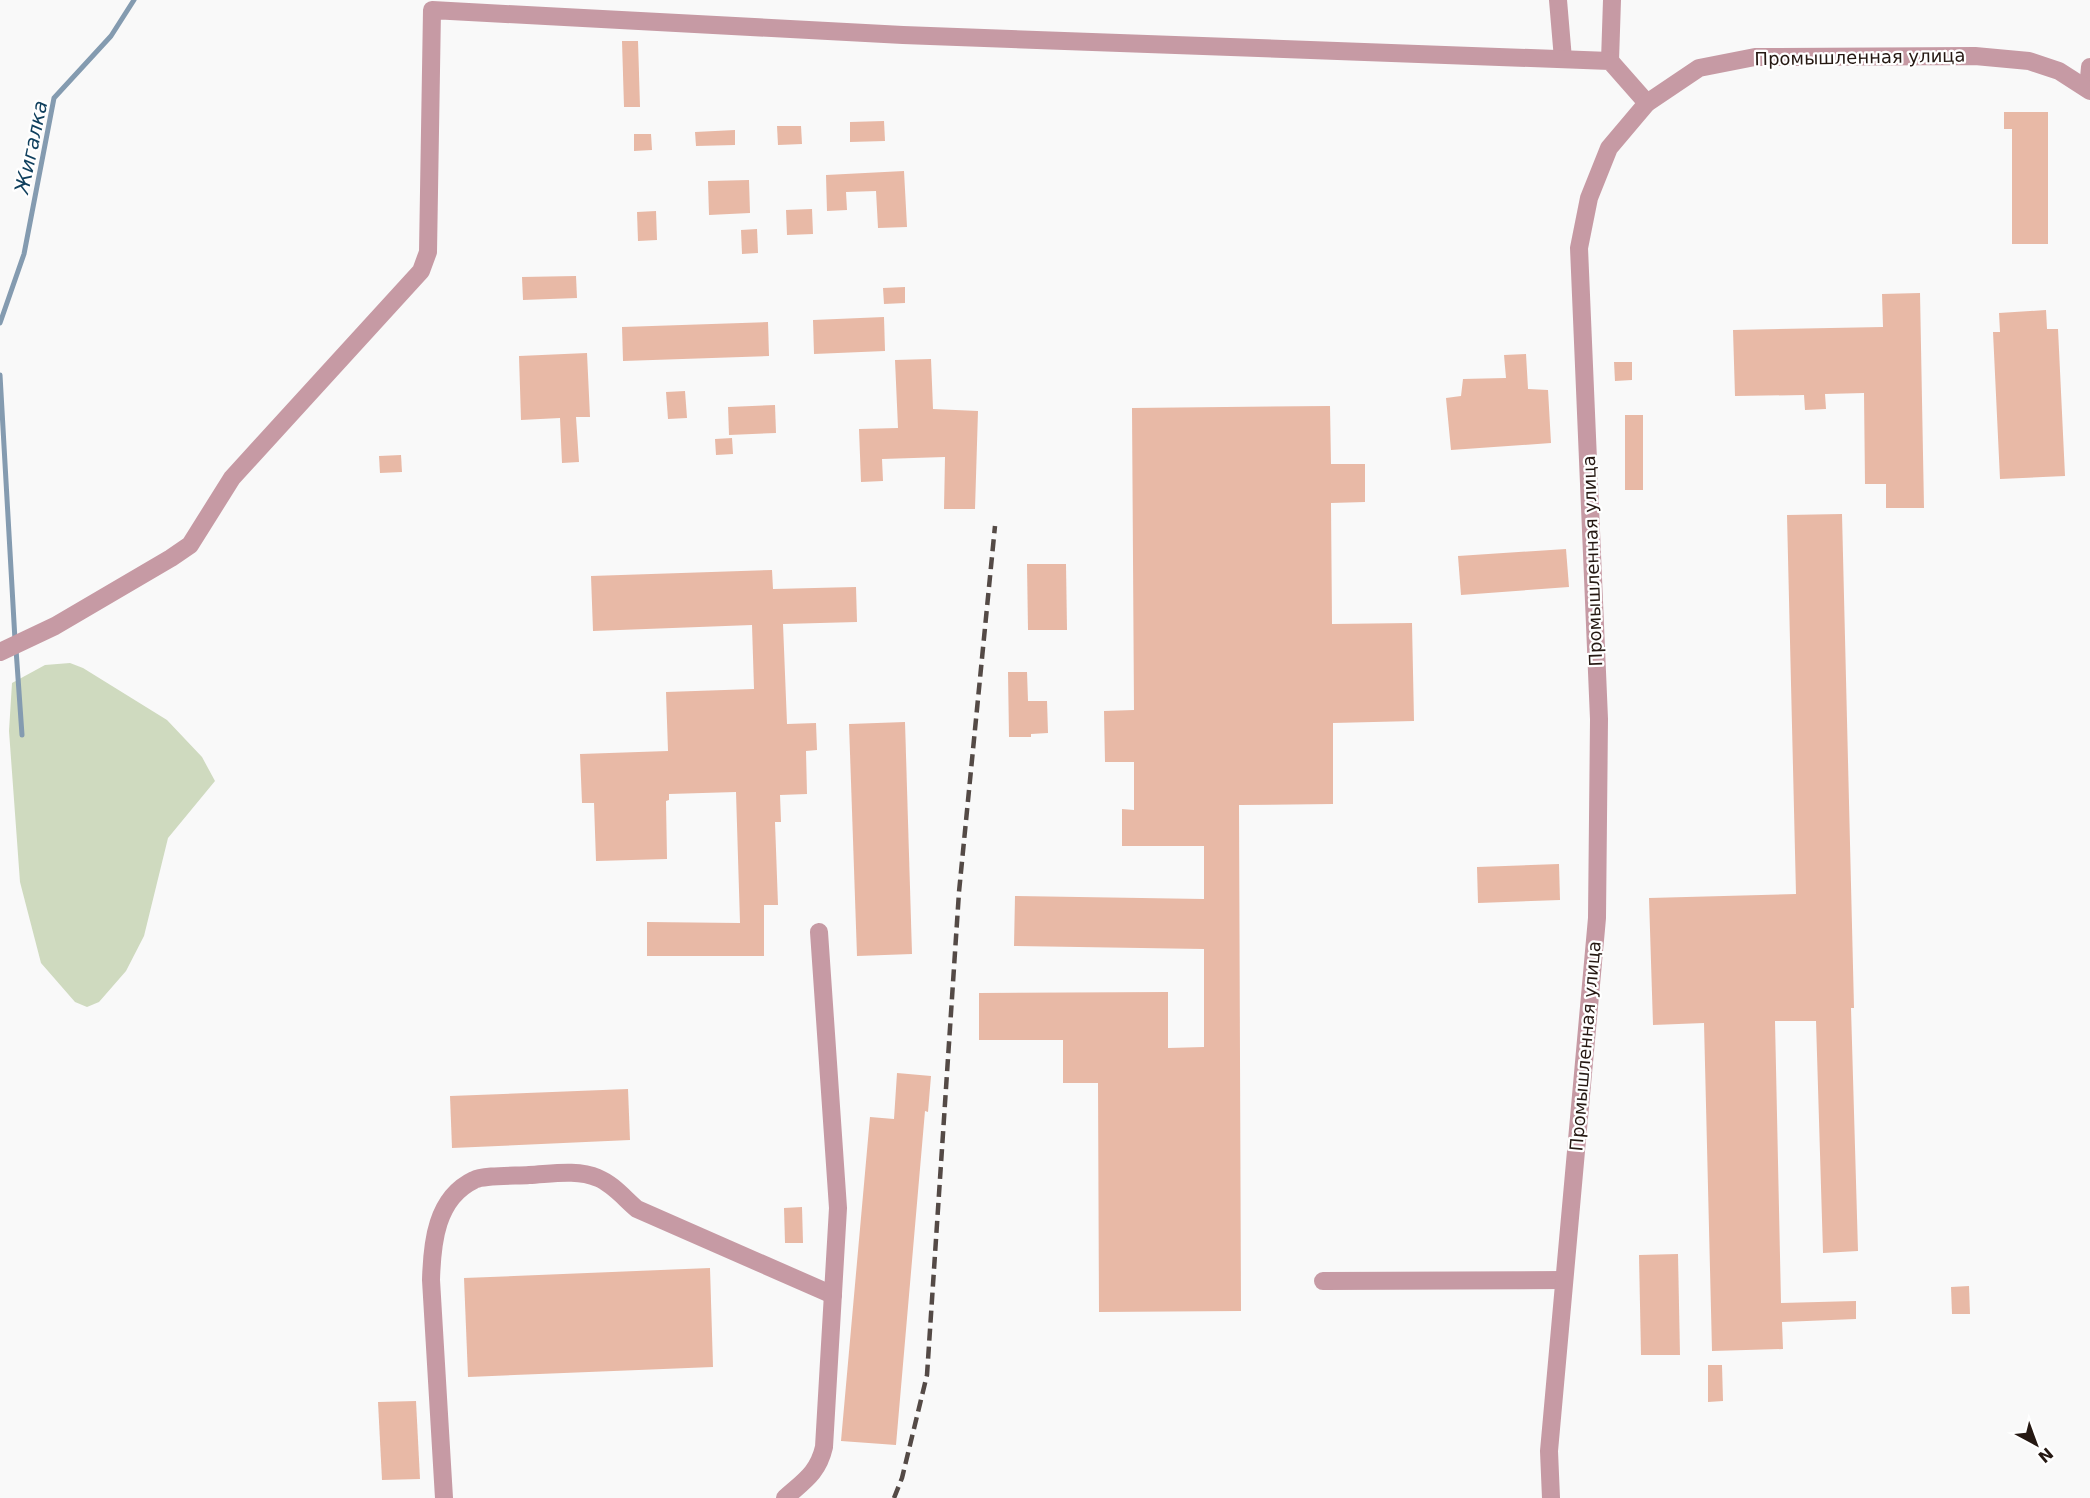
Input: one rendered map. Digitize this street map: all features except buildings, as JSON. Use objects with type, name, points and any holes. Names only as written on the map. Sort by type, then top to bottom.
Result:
[{"type":"street","points":[[1558,0],[1563,59]]},
{"type":"street","points":[[1612,0],[1610,61],[1647,103]]},
{"type":"street","points":[[0,652],[56,626],[190,545],[232,478],[421,271],[428,252],[432,10],[903,35],[1610,61]]},
{"type":"street","name":"Промышленная улица","points":[[1551,1498],[1549,1451],[1596,918],[1599,719],[1579,248],[1589,198],[1609,148],[1647,103],[1699,68],[1755,57],[1975,56],[2029,61],[2059,71],[2089,90]]},
{"type":"street","points":[[2089,90],[2090,67]]},
{"type":"street","points":[[785,1498],[810,1476],[821,1462],[824,1447],[838,1208],[819,932]]},
{"type":"street","points":[[444,1498],[431,1280],[432,1244],[440,1216],[456,1192],[476,1179],[578,1173],[598,1178],[611,1186],[637,1209],[833,1295]]},
{"type":"street","points":[[1323,1281],[1564,1280]]},
{"type":"green space","points":[[70,663],[83,668],[167,720],[202,757],[215,781],[168,838],[144,936],[126,971],[99,1002],[87,1007],[75,1002],[41,963],[20,882],[9,731],[12,683],[45,665]]},
{"type":"waterway","name":"Жигалка","points":[[0,323],[24,254],[54,98],[111,36],[134,0]]},
{"type":"waterway","name":"Жигалка","points":[[0,375],[15,640]]},
{"type":"waterway","name":"Жигалка","points":[[16,649],[22,735]]},
{"type":"railway","points":[[894,1498],[902,1478],[927,1375],[959,892],[995,526]]}]
